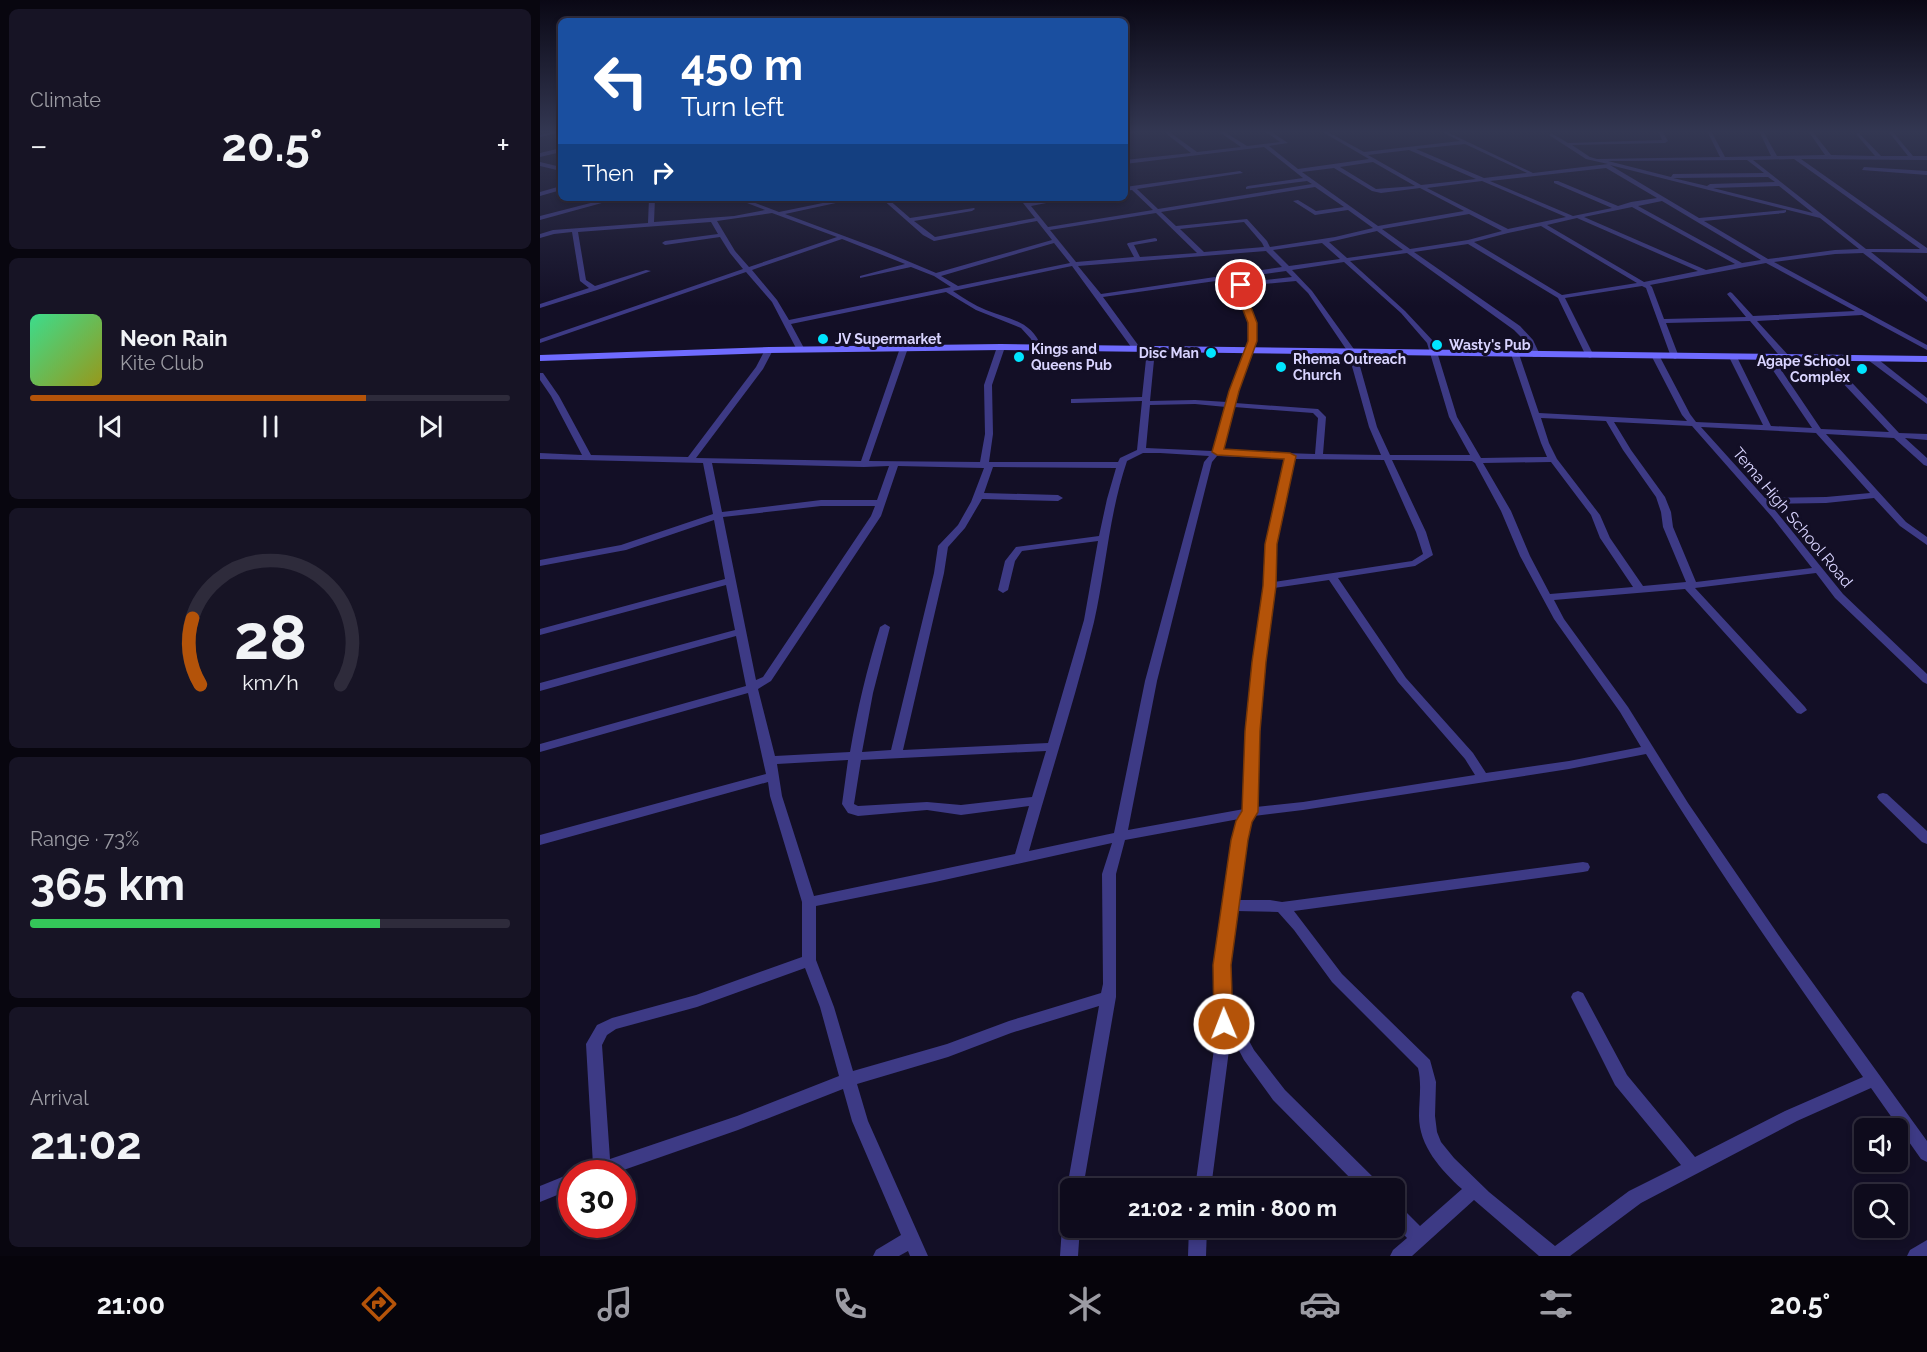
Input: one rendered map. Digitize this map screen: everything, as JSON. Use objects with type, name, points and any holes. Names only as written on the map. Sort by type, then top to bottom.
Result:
[{"type":"main road","points":[[540,358],[769,350],[1001,347],[1927,359]]},
{"type":"street","points":[[540,194],[555,190]]},
{"type":"street","points":[[1135,190],[1203,255]]},
{"type":"street","points":[[1046,229],[1290,190]]},
{"type":"street","points":[[1324,190],[1406,252],[1517,328],[1530,342],[1536,355]]},
{"type":"street","points":[[1425,190],[1507,231]]},
{"type":"street","points":[[1506,190],[1703,271]]},
{"type":"street","points":[[1574,190],[1617,208]]},
{"type":"street","points":[[1647,190],[1769,261],[1927,348]]},
{"type":"street","points":[[1710,190],[1824,218]]},
{"type":"street","points":[[1786,190],[1927,300]]},
{"type":"street","points":[[1841,190],[1927,251]]},
{"type":"street","points":[[1099,296],[1469,242],[1507,231],[1662,199]]},
{"type":"street","points":[[540,218],[605,201]]},
{"type":"street","points":[[651,225],[652,201]]},
{"type":"street","points":[[745,201],[936,275],[955,287]]},
{"type":"street","points":[[813,201],[822,205]]},
{"type":"street","points":[[540,236],[553,232],[776,212],[835,201]]},
{"type":"street","points":[[887,201],[925,234],[937,239],[1038,219]]},
{"type":"street","points":[[1024,201],[1099,296],[1137,349]]},
{"type":"street","points":[[1027,205],[1051,201]]},
{"type":"street","points":[[1296,201],[1315,213],[1350,208]]},
{"type":"street","points":[[1631,204],[1741,265]]},
{"type":"street","points":[[909,220],[972,209]]},
{"type":"street","points":[[1699,220],[1787,210]]},
{"type":"street","points":[[787,323],[1074,264],[1268,249],[1324,241],[1469,212]]},
{"type":"street","points":[[713,219],[732,252],[775,301],[801,350]]},
{"type":"street","points":[[1177,228],[1245,220],[1286,269],[1310,292],[1352,352],[1373,427],[1421,532],[1428,555],[1415,563],[1269,586]]},
{"type":"street","points":[[1542,224],[1652,291],[1675,357]]},
{"type":"street","points":[[540,226],[553,232]]},
{"type":"street","points":[[575,231],[583,281],[595,289]]},
{"type":"street","points":[[665,243],[722,235]]},
{"type":"street","points":[[540,341],[843,237]]},
{"type":"street","points":[[1138,258],[1130,244],[1155,240]]},
{"type":"street","points":[[1324,241],[1403,312],[1430,342],[1443,391],[1453,417],[1475,460],[1506,511],[1525,556],[1558,619],[1624,710],[1648,750],[1779,947],[1927,1154]]},
{"type":"street","points":[[936,275],[1055,242]]},
{"type":"street","points":[[1469,242],[1561,297],[1590,356]]},
{"type":"street","points":[[1561,297],[1703,271],[1863,248],[1927,251]]},
{"type":"street","points":[[862,277],[910,265]]},
{"type":"street","points":[[540,306],[648,271]]},
{"type":"street","points":[[1196,283],[1241,285],[1297,279]]},
{"type":"street","points":[[1077,1178],[1109,997],[1109,874],[1120,836],[1151,681],[1188,534],[1208,462],[1217,452],[1252,341],[1252,323],[1240,289],[1241,285]]},
{"type":"street","points":[[946,289],[980,310],[1026,327],[1032,333],[1038,348]]},
{"type":"street","points":[[1730,294],[1786,358]]},
{"type":"street","points":[[1661,321],[1864,313]]},
{"type":"street","points":[[896,753],[939,573],[943,546],[962,526],[980,496],[989,434],[988,385],[1001,347]]},
{"type":"street","points":[[864,464],[903,348]]},
{"type":"street","points":[[690,460],[760,367],[769,350]]},
{"type":"street","points":[[1141,451],[1150,350]]},
{"type":"street","points":[[1515,354],[1553,459],[1595,515],[1605,537],[1640,588]]},
{"type":"street","name":"Tema High School Road","points":[[1656,357],[1686,415],[1763,501],[1839,596],[1927,680]]},
{"type":"street","points":[[1733,357],[1768,428]]},
{"type":"street","points":[[1768,357],[1816,429],[1903,524],[1927,542]]},
{"type":"street","points":[[1824,358],[1896,435],[1927,463]]},
{"type":"street","points":[[1871,358],[1927,402]]},
{"type":"street","points":[[540,375],[555,396],[588,457]]},
{"type":"street","points":[[1074,401],[1170,401],[1308,410],[1319,413],[1322,417],[1318,457]]},
{"type":"street","points":[[1536,416],[1608,418],[1697,426],[1816,429],[1927,437]]},
{"type":"street","points":[[1608,418],[1660,497],[1666,512],[1668,527],[1690,585],[1801,710]]},
{"type":"street","points":[[1021,857],[1078,666],[1091,612],[1102,538],[1123,460],[1141,451],[1386,459],[1553,459]]},
{"type":"street","points":[[540,456],[864,464],[1121,465]]},
{"type":"street","points":[[1204,1178],[1222,1049],[1225,1009],[1222,965],[1239,840],[1244,821],[1250,812],[1259,662],[1269,586],[1271,544],[1290,456]]},
{"type":"street","points":[[707,460],[729,580],[735,596],[740,632],[770,760],[776,796],[809,902],[809,960],[827,1008],[860,1121],[919,1256]]},
{"type":"street","points":[[540,748],[752,688],[767,679],[774,672],[799,630],[876,516],[886,493],[894,464]]},
{"type":"street","points":[[1763,501],[1826,500],[1876,495]]},
{"type":"street","points":[[980,496],[1058,498]]},
{"type":"street","points":[[540,563],[623,548],[718,515],[821,503],[880,503]]},
{"type":"street","points":[[1004,590],[1010,561],[1019,549],[1102,538]]},
{"type":"street","points":[[1547,597],[1690,585],[1818,570]]},
{"type":"street","points":[[1332,577],[1402,680],[1469,756],[1483,778]]},
{"type":"street","points":[[540,632],[729,580]]},
{"type":"street","points":[[885,627],[874,664],[854,754],[848,804],[852,810],[927,806],[961,810],[1036,801]]},
{"type":"street","points":[[540,687],[740,632]]},
{"type":"street","points":[[770,760],[854,754],[1052,747]]},
{"type":"street","points":[[809,902],[935,878],[1120,836],[1250,812],[1483,778],[1648,750]]},
{"type":"street","points":[[540,840],[773,776]]},
{"type":"street","points":[[1883,797],[1927,839]]},
{"type":"street","points":[[1230,906],[1270,905],[1282,908],[1583,867]]},
{"type":"street","points":[[1282,908],[1299,926],[1337,978],[1425,1065],[1430,1078],[1427,1108],[1429,1133],[1436,1150],[1474,1189],[1555,1256],[1635,1197],[1791,1116],[1874,1080]]},
{"type":"street","points":[[597,1160],[594,1044],[602,1030],[612,1024],[697,1001],[809,960]]},
{"type":"street","points":[[629,1160],[729,1126],[849,1079],[948,1050],[1009,1028],[1109,997]]},
{"type":"street","points":[[1578,997],[1621,1080],[1692,1166]]},
{"type":"street","points":[[1225,1009],[1249,1055],[1278,1095],[1362,1178]]},
{"type":"street","points":[[540,1194],[558,1187]]},
{"type":"street","points":[[1399,1256],[1474,1189]]},
{"type":"street","points":[[1405,1223],[1418,1237]]},
{"type":"street","points":[[1069,1256],[1070,1238]]},
{"type":"street","points":[[1197,1256],[1198,1238]]},
{"type":"street","points":[[882,1256],[912,1239]]},
{"type":"street","points":[[1916,1256],[1927,1249]]},
{"type":"place","name":"JV Supermarket","points":[[823,339]]},
{"type":"place","name":"Wasty's Pub","points":[[1437,345]]},
{"type":"place","name":"Disc Man","points":[[1211,353]]},
{"type":"place","name":"Kings and Queens Pub","points":[[1019,357]]},
{"type":"place","name":"Rhema Outreach Church","points":[[1281,367]]},
{"type":"place","name":"Agape School Complex","points":[[1862,369]]},
{"type":"route","points":[[1224,1024],[1222,965],[1239,840],[1244,821],[1250,812],[1253,731],[1269,586],[1271,544],[1279,505],[1286,485],[1290,456],[1217,452],[1221,445],[1234,391],[1252,341],[1250,311],[1240,289],[1241,285]]}]
